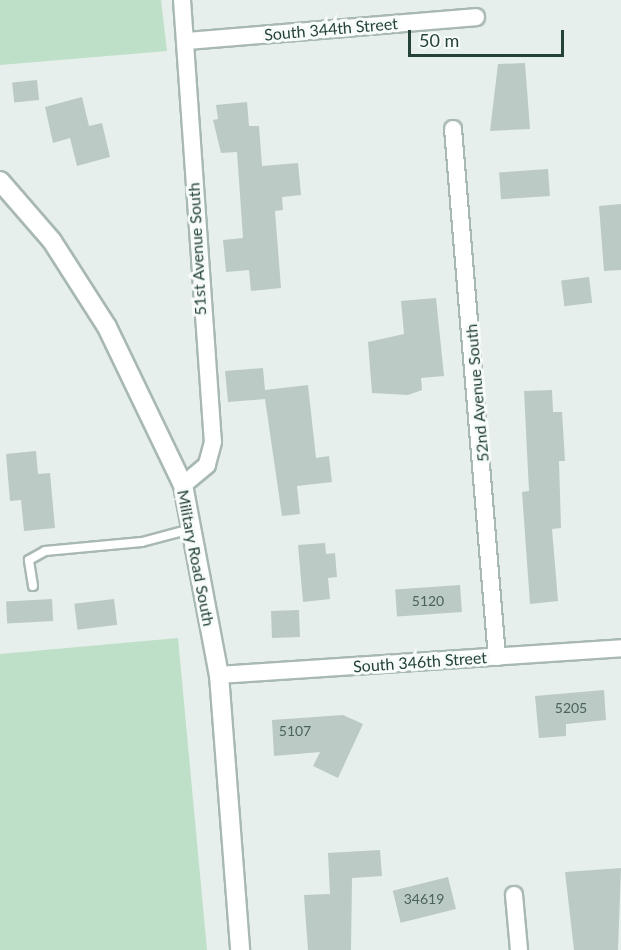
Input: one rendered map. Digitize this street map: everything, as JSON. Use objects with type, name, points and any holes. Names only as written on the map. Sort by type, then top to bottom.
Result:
[{"type":"main road","name":"Military Road South","points":[[0,181],[52,242],[107,327],[183,485],[219,675],[240,950]]},
{"type":"street","name":"51st Avenue South","points":[[182,0],[200,314],[213,442],[207,465],[183,485]]},
{"type":"street","name":"South 344th Street","points":[[186,41],[476,17]]},
{"type":"street","name":"52nd Avenue South","points":[[453,129],[497,657]]},
{"type":"street","name":"South 346th Street","points":[[219,675],[621,648]]},
{"type":"street","points":[[514,896],[519,950]]},
{"type":"lane","points":[[33,586],[29,560],[45,551],[142,542],[191,529]]},
{"type":"green space","points":[[0,0],[161,0],[167,51],[0,65]]},
{"type":"green space","points":[[178,638],[207,950],[0,950],[0,654]]},
{"type":"building","points":[[525,63],[530,129],[490,131],[498,64]]},
{"type":"building","points":[[37,80],[39,100],[14,103],[12,83]]},
{"type":"building","points":[[82,97],[89,126],[102,123],[110,157],[77,166],[70,138],[53,143],[45,107]]},
{"type":"building","points":[[247,102],[249,126],[259,126],[262,166],[298,163],[301,195],[282,197],[283,210],[275,211],[281,288],[251,291],[249,270],[226,272],[223,240],[243,238],[237,152],[221,153],[213,120],[218,119],[216,105]]},
{"type":"building","points":[[548,169],[550,196],[501,199],[499,172]]},
{"type":"building","points":[[621,204],[621,270],[604,271],[599,206]]},
{"type":"building","points":[[589,277],[592,303],[564,306],[561,280]]},
{"type":"building","points":[[436,298],[444,376],[421,378],[422,390],[408,395],[372,393],[368,342],[404,334],[401,301]]},
{"type":"building","points":[[263,368],[265,390],[308,385],[316,458],[329,456],[332,482],[297,486],[300,514],[282,516],[265,399],[228,402],[225,371]]},
{"type":"building","points":[[552,390],[553,412],[562,412],[565,461],[559,461],[561,528],[552,529],[558,601],[530,604],[522,492],[529,491],[524,391]]},
{"type":"building","points":[[36,451],[38,474],[50,473],[55,528],[24,531],[21,500],[10,501],[6,454]]},
{"type":"building","points":[[325,543],[326,554],[335,553],[337,577],[328,578],[330,599],[303,602],[298,545]]},
{"type":"building","points":[[460,585],[462,612],[397,616],[395,590]]},
{"type":"building","points":[[52,599],[53,621],[7,623],[6,601]]},
{"type":"building","points":[[114,599],[117,625],[77,630],[74,604]]},
{"type":"building","points":[[299,610],[300,637],[272,638],[271,611]]},
{"type":"building","points":[[604,690],[606,720],[566,724],[566,736],[539,738],[535,696]]},
{"type":"building","points":[[343,715],[363,724],[338,778],[313,766],[320,752],[274,756],[272,720]]},
{"type":"building","points":[[380,850],[382,876],[352,878],[351,950],[308,950],[304,895],[330,894],[328,853]]},
{"type":"building","points":[[621,868],[618,950],[574,950],[565,872]]},
{"type":"building","points":[[448,877],[456,909],[401,923],[393,891]]}]
